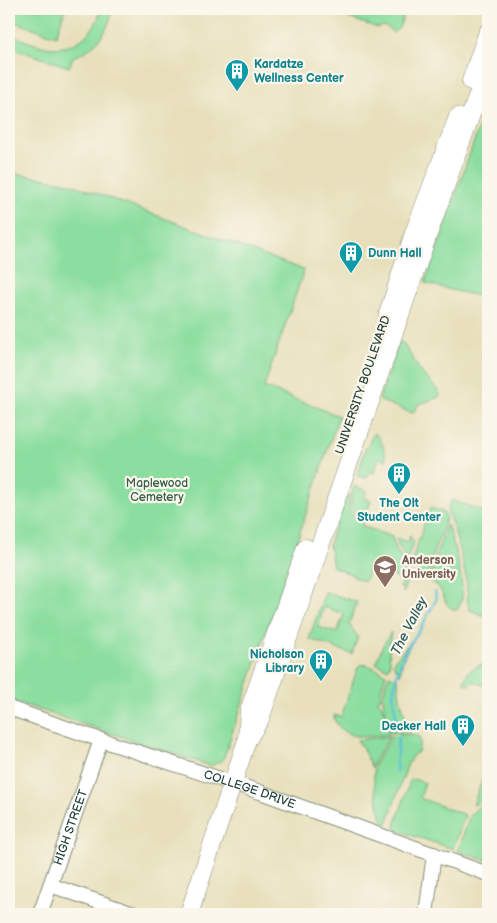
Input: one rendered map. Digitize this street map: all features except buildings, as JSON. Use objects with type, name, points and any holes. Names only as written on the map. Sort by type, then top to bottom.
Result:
[{"type":"main road","name":"UNIVERSITY BOULEVARD","points":[[361,409],[414,233],[488,32]]},
{"type":"main road","name":"UNIVERSITY BOULEVARD","points":[[189,914],[247,740],[248,711],[265,683],[361,409],[427,237],[488,66]]},
{"type":"street","name":"COLLEGE DRIVE","points":[[9,708],[270,795],[488,874]]},
{"type":"street","name":"HIGH STREET","points":[[40,914],[101,740]]},
{"type":"street","points":[[426,914],[434,854]]},
{"type":"street","points":[[50,885],[134,914]]},
{"type":"green space","points":[[9,9],[65,9],[56,36],[9,20]]},
{"type":"green space","points":[[101,9],[112,9],[108,25],[94,45],[73,57],[69,67],[9,47],[9,34],[46,47],[56,48],[74,44],[94,26]]},
{"type":"green space","points":[[334,9],[406,9],[399,28],[393,33],[387,27],[378,28],[334,13]]},
{"type":"green space","points":[[488,101],[488,298],[425,283]]},
{"type":"green space","name":"Maplewood Cemetery","points":[[14,173],[69,183],[304,270],[264,387],[339,416],[223,760],[211,766],[9,700],[9,177]]},
{"type":"green space","points":[[399,342],[403,343],[421,372],[440,393],[439,397],[419,404],[413,413],[379,399]]},
{"type":"green space","points":[[374,433],[381,442],[387,460],[379,458],[374,473],[369,471],[367,478],[357,476],[366,448]]},
{"type":"green space","points":[[354,486],[367,491],[364,498],[371,501],[364,521],[353,510],[352,497]]},
{"type":"green space","points":[[350,494],[349,508],[352,515],[363,523],[362,526],[392,537],[397,551],[407,564],[404,578],[406,583],[403,593],[403,589],[400,588],[403,580],[385,573],[385,570],[370,566],[365,581],[333,567],[329,544],[345,498]]},
{"type":"green space","points":[[452,500],[488,513],[488,617],[470,610],[467,583],[448,512],[448,507]]},
{"type":"green space","points":[[430,508],[441,511],[445,514],[445,519],[444,527],[434,552],[429,579],[421,574],[411,563]]},
{"type":"green space","points":[[447,525],[462,583],[462,599],[457,610],[448,605],[436,584],[430,581],[438,549]]},
{"type":"green space","points":[[410,536],[410,539],[414,541],[407,559],[399,547],[396,538],[408,542]]},
{"type":"green space","points":[[325,592],[357,602],[349,624],[358,637],[352,654],[309,639]],"holes":[[[324,607],[344,614],[337,633],[318,627]]]},
{"type":"green space","points":[[391,632],[390,663],[388,669],[376,663],[382,647]]},
{"type":"green space","points":[[412,640],[403,660],[400,675],[393,663]]},
{"type":"green space","points":[[362,664],[386,674],[381,690],[381,698],[378,701],[389,725],[389,734],[365,737],[351,735],[339,726],[334,719],[334,715],[341,717],[358,667]]},
{"type":"green space","points":[[483,665],[488,671],[488,687],[472,681],[469,685],[464,683],[468,672]]},
{"type":"green space","points":[[389,675],[398,679],[400,698],[409,732],[391,733],[383,699]]},
{"type":"green space","points":[[411,734],[419,736],[418,752],[412,756],[407,766],[387,823],[384,826],[374,783],[375,766],[391,736]]},
{"type":"green space","points":[[389,736],[375,759],[372,768],[357,740]]},
{"type":"green space","points":[[487,766],[488,793],[475,805],[473,804]]},
{"type":"green space","points":[[413,779],[425,783],[420,798],[465,815],[453,849],[396,830],[395,826],[410,781]]},
{"type":"green space","points":[[488,797],[488,861],[458,851],[470,815]]},
{"type":"waterway","name":"The Valley","points":[[398,729],[393,696],[396,678],[403,655],[436,600],[435,592]]},
{"type":"waterway","name":"The Valley","points":[[396,771],[398,736]]},
{"type":"place","name":"Kardatze Wellness Center","points":[[237,92]]},
{"type":"place","name":"Dunn Hall","points":[[351,274]]},
{"type":"place","name":"The Olt Student Center","points":[[399,495]]},
{"type":"place","name":"Anderson University","points":[[385,588]]},
{"type":"place","name":"Nicholson Library","points":[[321,682]]},
{"type":"place","name":"Decker Hall","points":[[463,747]]}]
